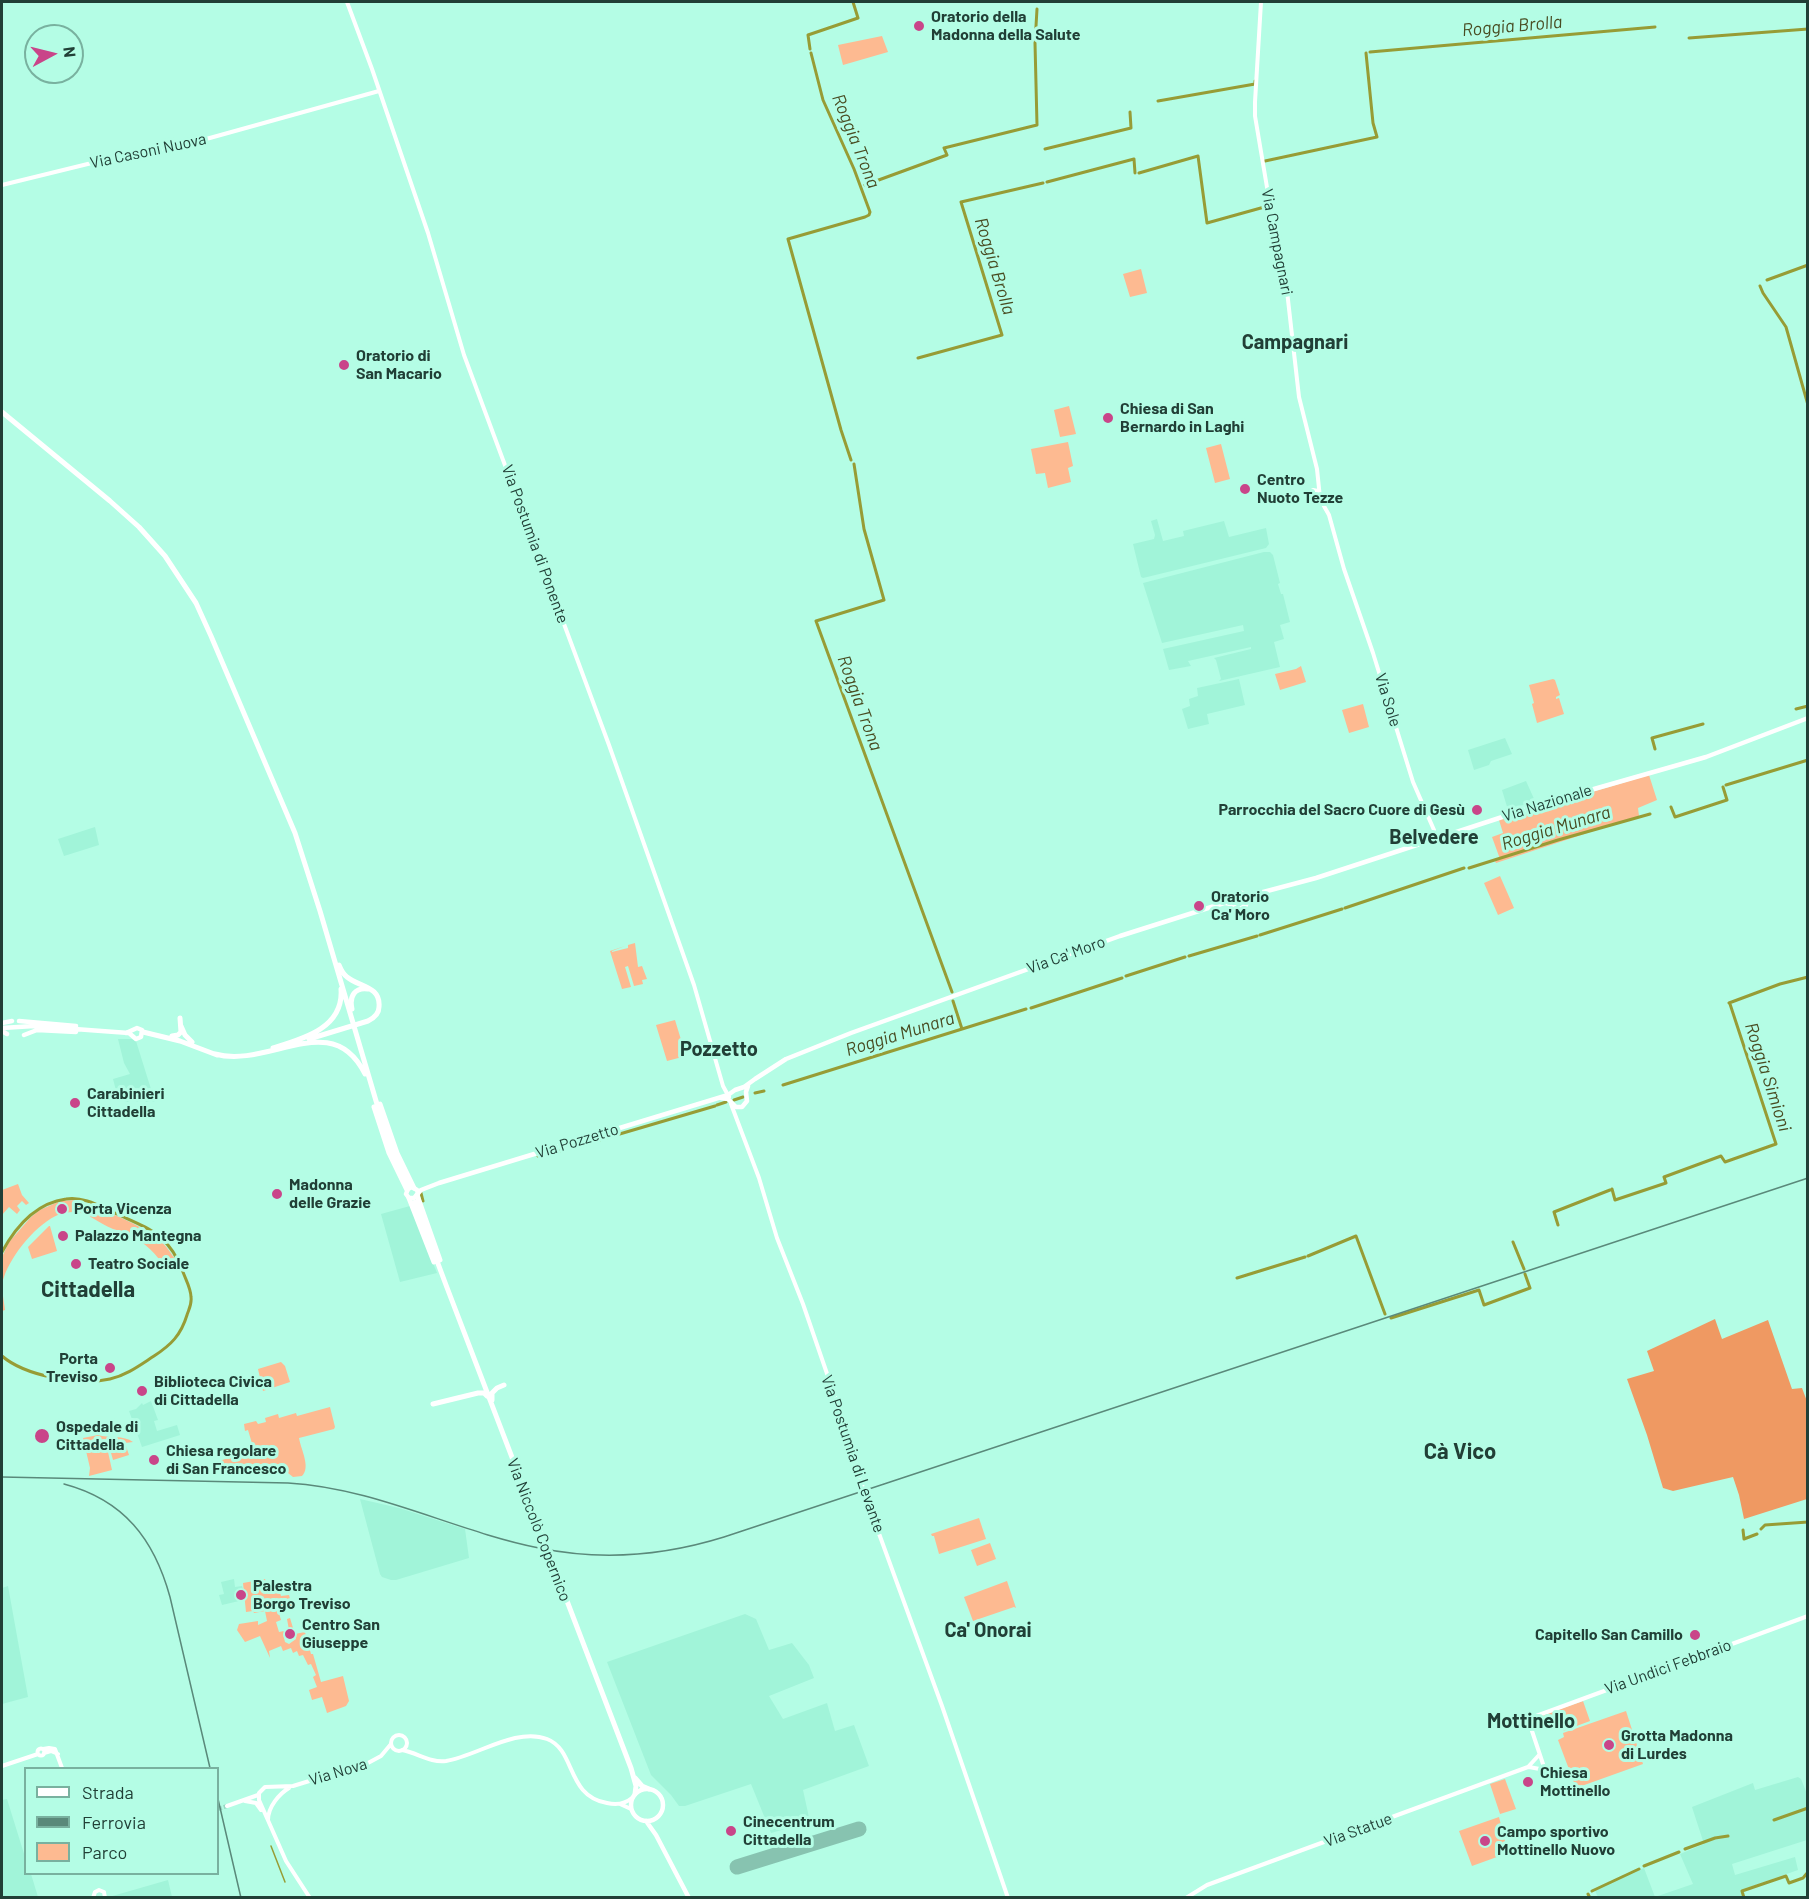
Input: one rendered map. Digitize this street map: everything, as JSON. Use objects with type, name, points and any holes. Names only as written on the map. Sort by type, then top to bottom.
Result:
[{"type":"highway","points":[[2,412],[126,515],[165,556],[188,590],[211,636],[284,803],[338,964],[350,979],[375,992],[379,1004],[378,1011],[371,1020],[252,1056]]},
{"type":"highway","points":[[320,910],[372,1090],[394,1156],[411,1188]]},
{"type":"highway","points":[[252,1056],[303,1038],[324,1026],[334,1017],[341,1003],[341,990],[327,935]]},
{"type":"highway","points":[[363,1057],[351,999],[353,993],[360,988],[368,988],[375,992]]},
{"type":"highway","points":[[155,1036],[178,1035],[181,1032],[180,1018]]},
{"type":"highway","points":[[181,1026],[191,1041],[226,1060]]},
{"type":"highway","points":[[143,1034],[180,1041],[231,1057],[252,1056],[310,1042],[330,1043],[344,1048],[355,1058],[372,1090],[375,1113],[396,1170],[411,1188]]},
{"type":"highway","points":[[417,1197],[437,1249],[447,1289]]},
{"type":"highway","points":[[409,1198],[447,1289]]},
{"type":"highway","name":"Via Niccolò Copernico","points":[[447,1289],[631,1768],[636,1786],[633,1796]]},
{"type":"highway","points":[[471,1394],[480,1386],[474,1359]]},
{"type":"highway","points":[[482,1381],[489,1388],[504,1385],[495,1389],[491,1394],[498,1422]]},
{"type":"highway","points":[[433,1404],[482,1392],[489,1397]]},
{"type":"highway","name":"Via Niccolò Copernico","points":[[631,1768],[640,1784],[649,1789]]},
{"type":"main road","name":"Via Postumia di Ponente","points":[[347,2],[428,232],[465,355],[602,724],[694,985],[724,1087]]},
{"type":"main road","name":"Via Campagnari","points":[[1261,2],[1256,116],[1263,167],[1287,291],[1299,397],[1317,469],[1318,491]]},
{"type":"main road","name":"Via Casoni Nuova","points":[[2,185],[104,160],[181,146],[379,91]]},
{"type":"main road","points":[[1317,480],[1308,493],[1308,497],[1309,501],[1324,508]]},
{"type":"main road","points":[[1312,490],[1318,491],[1324,508]]},
{"type":"main road","points":[[1315,502],[1320,498]]},
{"type":"main road","name":"Via Sole","points":[[1324,508],[1329,515],[1344,570],[1373,653],[1413,782],[1435,833]]},
{"type":"main road","name":"Via Nazionale","points":[[1248,896],[1306,881],[1430,841],[1435,833],[1446,835],[1545,803],[1706,757],[1808,718]]},
{"type":"main road","name":"Via Ca' Moro","points":[[910,1011],[1122,935],[1224,903],[1237,892],[1248,896],[1247,904],[1243,908],[1235,908],[1231,904],[1224,903]]},
{"type":"main road","points":[[1231,897],[1231,904]]},
{"type":"main road","name":"Via Pozzetto","points":[[409,1198],[417,1197],[421,1190],[439,1184],[718,1098],[730,1097],[795,1055],[910,1011]]},
{"type":"main road","points":[[2,1023],[12,1021]]},
{"type":"main road","points":[[19,1021],[126,1033]]},
{"type":"main road","points":[[2,1029],[34,1026],[132,1033],[139,1028],[143,1034],[136,1039],[132,1033]]},
{"type":"main road","points":[[2,1029],[7,1034]]},
{"type":"main road","points":[[24,1035],[39,1030],[107,1034],[114,1032]]},
{"type":"main road","points":[[736,1117],[736,1111],[746,1103],[749,1083]]},
{"type":"main road","points":[[724,1087],[730,1097]]},
{"type":"main road","points":[[718,1098],[724,1087]]},
{"type":"main road","points":[[740,1090],[746,1094]]},
{"type":"main road","name":"Via Pozzetto","points":[[730,1097],[739,1108]]},
{"type":"main road","name":"Via Postumia di Levante","points":[[730,1097],[759,1178],[777,1239],[803,1304],[843,1420],[866,1498],[1008,1898]]},
{"type":"main road","name":"Via Pozzetto","points":[[411,1188],[439,1184]]},
{"type":"main road","points":[[409,1198],[406,1194],[411,1188],[417,1197]]},
{"type":"main road","name":"Via Undici Febbraio","points":[[1540,1757],[1528,1719],[1808,1616]]},
{"type":"main road","points":[[395,1750],[391,1744],[394,1736],[400,1734],[406,1738],[407,1745],[417,1755]]},
{"type":"main road","name":"Via Nova","points":[[278,1798],[282,1792],[293,1786],[368,1763],[395,1750],[402,1750],[429,1760],[447,1761],[519,1737],[534,1736],[548,1739],[561,1752],[578,1786],[585,1793],[601,1802],[619,1804]]},
{"type":"main road","name":"Via Nova","points":[[383,1755],[391,1744]]},
{"type":"main road","points":[[402,1750],[407,1745]]},
{"type":"main road","points":[[2,1766],[38,1754],[38,1749],[43,1751],[49,1748],[58,1755],[62,1767]]},
{"type":"main road","name":"Via Statue","points":[[1187,1897],[1206,1885],[1528,1767],[1540,1768],[1540,1757],[1528,1767]]},
{"type":"main road","name":"Via Nova","points":[[272,1788],[293,1786]]},
{"type":"main road","points":[[227,1806],[258,1795],[265,1787],[272,1788],[277,1792],[278,1798],[268,1814],[270,1828]]},
{"type":"main road","points":[[619,1804],[629,1801],[633,1796],[641,1790],[649,1789],[660,1795],[663,1803],[661,1813],[655,1819],[646,1821],[636,1818],[631,1809],[633,1796]]},
{"type":"main road","points":[[258,1795],[270,1828],[293,1874],[310,1898]]},
{"type":"main road","points":[[242,1801],[260,1802],[265,1806],[273,1805]]},
{"type":"main road","points":[[242,1801],[258,1804],[268,1822]]},
{"type":"main road","points":[[619,1804],[631,1809]]},
{"type":"main road","points":[[655,1819],[656,1835]]},
{"type":"main road","points":[[646,1821],[656,1835],[689,1898]]},
{"type":"main road","points":[[94,1898],[95,1892],[99,1890],[104,1892],[105,1898]]},
{"type":"shaded area","points":[[1157,519],[1163,541],[1184,536],[1183,531],[1224,521],[1229,537],[1266,528],[1269,544],[1266,548],[1143,578],[1133,544],[1154,539],[1151,521]]},
{"type":"shaded area","points":[[1270,552],[1273,555],[1280,583],[1278,584],[1290,622],[1280,625],[1284,639],[1274,642],[1280,667],[1219,681],[1221,679],[1214,658],[1251,649],[1251,647],[1188,661],[1191,666],[1169,670],[1163,649],[1244,631],[1243,625],[1162,643],[1143,583]]},
{"type":"shaded area","points":[[1239,679],[1245,705],[1207,714],[1209,724],[1188,729],[1182,709],[1190,706],[1189,699],[1198,696],[1197,688]]},
{"type":"shaded area","points":[[1505,738],[1512,754],[1474,770],[1468,750]]},
{"type":"shaded area","points":[[1526,781],[1535,801],[1508,810],[1502,790]]},
{"type":"shaded area","points":[[95,827],[99,845],[64,856],[58,839]]},
{"type":"shaded area","points":[[118,1039],[136,1041],[155,1102],[119,1102],[113,1079],[130,1074],[124,1063]]},
{"type":"shaded area","points":[[410,1206],[437,1273],[400,1282],[381,1214]]},
{"type":"shaded area","points":[[1715,1319],[1722,1339],[1768,1320],[1792,1389],[1802,1388],[1808,1404],[1807,1499],[1744,1519],[1733,1477],[1673,1491],[1663,1488],[1627,1379],[1654,1371],[1647,1351]]},
{"type":"shaded area","points":[[151,1401],[158,1420],[154,1421],[157,1431],[177,1425],[180,1435],[142,1447],[129,1411],[136,1409],[142,1403],[143,1405]]},
{"type":"shaded area","points":[[360,1499],[399,1508],[465,1529],[469,1558],[396,1580],[382,1577]]},
{"type":"shaded area","points":[[234,1579],[235,1587],[242,1586],[243,1589],[238,1590],[239,1601],[222,1605],[219,1595],[224,1594],[221,1582]]},
{"type":"shaded area","points":[[8,1586],[28,1697],[2,1704],[2,1588]]},
{"type":"shaded area","points":[[745,1614],[756,1619],[769,1650],[792,1643],[809,1665],[814,1678],[769,1696],[783,1719],[827,1703],[835,1731],[854,1725],[869,1766],[803,1790],[810,1822],[771,1833],[751,1784],[679,1806],[651,1775],[607,1662]]},
{"type":"shaded area","points":[[1798,1777],[1807,1794],[1807,1840],[1732,1864],[1735,1875],[1795,1857],[1798,1870],[1741,1890],[1742,1897],[1655,1897],[1693,1884],[1680,1854],[1704,1844],[1692,1807],[1753,1783],[1755,1790]]},
{"type":"shaded area","points":[[7,1799],[24,1854],[24,1875],[31,1875],[38,1897],[2,1897],[2,1800]]},
{"type":"shaded area","points":[[1644,1868],[1655,1897],[1598,1897],[1594,1889]]},
{"type":"shaded area","points":[[168,1880],[172,1897],[109,1897]]},
{"type":"green space","points":[[882,36],[888,52],[843,65],[838,45]]},
{"type":"green space","points":[[1141,269],[1147,293],[1130,297],[1123,274]]},
{"type":"green space","points":[[1069,406],[1076,434],[1060,437],[1054,410]]},
{"type":"green space","points":[[1068,442],[1073,466],[1068,468],[1071,482],[1048,488],[1045,473],[1036,474],[1031,449]]},
{"type":"green space","points":[[1221,444],[1230,479],[1215,483],[1206,448]]},
{"type":"green space","points":[[1301,666],[1306,682],[1280,690],[1275,674]]},
{"type":"green space","points":[[1553,679],[1560,695],[1556,699],[1559,698],[1564,714],[1537,723],[1529,685]]},
{"type":"green space","points":[[1363,704],[1369,727],[1349,733],[1342,710]]},
{"type":"green space","points":[[1649,775],[1657,800],[1638,808],[1639,816],[1496,863],[1495,861],[1500,859],[1492,837],[1503,833],[1499,820]]},
{"type":"green space","points":[[1500,876],[1514,908],[1498,915],[1484,883]]},
{"type":"green space","points":[[635,943],[638,967],[642,966],[647,979],[642,980],[643,984],[634,986],[628,966],[625,967],[631,987],[622,989],[610,951],[625,946],[612,952],[628,948],[628,945]]},
{"type":"green space","points":[[675,1020],[686,1056],[667,1061],[656,1025]]},
{"type":"green space","points":[[18,1184],[22,1195],[29,1203],[26,1205],[22,1201],[17,1206],[20,1210],[17,1214],[9,1207],[2,1215],[2,1190]]},
{"type":"green space","points":[[75,1200],[120,1217],[154,1236],[166,1246],[178,1264],[164,1268],[150,1249],[131,1235],[78,1212],[65,1213],[61,1201]]},
{"type":"green space","points":[[58,1202],[60,1214],[43,1224],[26,1240],[8,1268],[2,1284],[2,1257],[9,1242],[31,1217]]},
{"type":"green space","points":[[49,1226],[57,1251],[32,1259],[28,1247]]},
{"type":"green space","points":[[2,1284],[3,1293],[5,1310],[2,1311]]},
{"type":"green space","points":[[281,1362],[285,1366],[290,1382],[263,1391],[258,1369]]},
{"type":"green space","points":[[330,1407],[334,1429],[299,1438],[306,1463],[302,1476],[293,1477],[283,1469],[221,1468],[219,1461],[254,1450],[244,1424],[256,1421],[258,1424],[266,1422],[265,1418],[278,1414],[279,1418],[296,1413],[297,1416]]},
{"type":"green space","points":[[98,1435],[125,1438],[133,1442],[125,1443],[129,1455],[113,1460],[108,1442],[106,1443],[112,1470],[89,1476],[90,1468],[83,1438]]},
{"type":"green space","points":[[979,1518],[986,1539],[939,1554],[934,1536],[931,1534]]},
{"type":"green space","points":[[990,1543],[996,1559],[977,1566],[971,1550]]},
{"type":"green space","points":[[265,1579],[267,1584],[277,1582],[279,1586],[289,1584],[290,1586],[279,1589],[281,1596],[289,1595],[292,1606],[278,1610],[281,1620],[276,1622],[279,1632],[289,1630],[287,1619],[290,1618],[295,1630],[283,1634],[285,1642],[289,1644],[296,1639],[295,1634],[305,1632],[321,1682],[343,1676],[349,1701],[346,1706],[327,1713],[322,1697],[312,1700],[309,1690],[317,1687],[313,1677],[316,1675],[311,1664],[308,1665],[303,1655],[299,1656],[297,1651],[293,1653],[291,1648],[283,1651],[281,1646],[269,1651],[270,1658],[260,1636],[245,1642],[237,1630],[239,1624],[258,1621],[258,1625],[267,1621],[265,1611],[246,1612],[243,1583]]},
{"type":"green space","points":[[1007,1581],[1016,1608],[973,1621],[964,1597]]},
{"type":"green space","points":[[1583,1701],[1590,1721],[1563,1731],[1558,1719],[1555,1718],[1533,1723],[1535,1718]]},
{"type":"green space","points":[[1626,1711],[1643,1764],[1576,1788],[1558,1740],[1564,1737],[1563,1733]]},
{"type":"green space","points":[[1505,1779],[1516,1809],[1500,1814],[1490,1784]]},
{"type":"green space","name":"Campo sportivo Mottinello Nuovo","points":[[1499,1817],[1508,1853],[1472,1866],[1459,1831]]},
{"type":"waterway","name":"Roggia Trona","points":[[810,49],[808,35],[858,18],[853,2]]},
{"type":"waterway","points":[[865,185],[947,155],[944,148],[1037,125],[1035,43],[1037,9]]},
{"type":"waterway","name":"Roggia Brolla","points":[[1370,52],[1655,27]]},
{"type":"waterway","name":"Roggia Brolla","points":[[1689,38],[1808,29]]},
{"type":"waterway","name":"Roggia Trona","points":[[811,53],[823,100],[854,169],[870,212],[865,217],[788,239],[851,460]]},
{"type":"waterway","name":"Roggia Brolla","points":[[1265,161],[1377,137],[1373,123],[1366,53]]},
{"type":"waterway","points":[[1158,101],[1255,84],[1255,81]]},
{"type":"waterway","points":[[1045,149],[1131,128],[1130,112]]},
{"type":"waterway","name":"Roggia Brolla","points":[[1139,173],[1198,156],[1207,223],[1268,206]]},
{"type":"waterway","name":"Roggia Brolla","points":[[1047,182],[1134,159],[1135,173]]},
{"type":"waterway","name":"Roggia Brolla","points":[[918,358],[1002,335],[961,202],[1043,183]]},
{"type":"waterway","points":[[1767,280],[1808,265]]},
{"type":"waterway","points":[[1760,286],[1786,327],[1808,405]]},
{"type":"waterway","name":"Roggia Trona","points":[[854,464],[864,529],[884,600],[816,621],[952,992]]},
{"type":"waterway","points":[[1796,709],[1808,706]]},
{"type":"waterway","points":[[1655,749],[1652,738],[1703,724]]},
{"type":"waterway","name":"Roggia Munara","points":[[1726,785],[1808,760]]},
{"type":"waterway","name":"Roggia Munara","points":[[1671,807],[1675,817],[1727,800],[1723,787]]},
{"type":"waterway","name":"Roggia Munara","points":[[1469,868],[1650,814]]},
{"type":"waterway","name":"Roggia Munara","points":[[1345,908],[1464,868]]},
{"type":"waterway","name":"Roggia Munara","points":[[1260,935],[1342,909]]},
{"type":"waterway","name":"Roggia Munara","points":[[1189,956],[1257,936]]},
{"type":"waterway","name":"Roggia Munara","points":[[1126,976],[1185,957]]},
{"type":"waterway","name":"Roggia Simioni","points":[[1729,1003],[1780,984],[1808,977]]},
{"type":"waterway","name":"Roggia Munara","points":[[1031,1008],[1122,978]]},
{"type":"waterway","name":"Roggia Trona","points":[[953,1001],[962,1029]]},
{"type":"waterway","name":"Roggia Simioni","points":[[1612,1189],[1615,1200],[1666,1183],[1664,1177],[1721,1156],[1725,1162],[1776,1144],[1730,1004]]},
{"type":"waterway","name":"Roggia Munara","points":[[783,1085],[1026,1009]]},
{"type":"waterway","name":"Roggia Munara","points":[[755,1093],[764,1091]]},
{"type":"waterway","name":"Roggia Munara","points":[[734,1100],[743,1097]]},
{"type":"waterway","name":"Roggia Munara","points":[[717,1105],[726,1102]]},
{"type":"waterway","name":"Roggia Munara","points":[[589,1143],[715,1106]]},
{"type":"waterway","name":"Roggia Munara","points":[[538,1156],[563,1150]]},
{"type":"waterway","name":"Roggia Simioni","points":[[1558,1225],[1554,1212],[1610,1190]]},
{"type":"waterway","name":"Roggia Munara","points":[[421,1193],[423,1201]]},
{"type":"waterway","points":[[2,1252],[13,1234],[36,1211],[55,1201],[73,1198],[99,1205],[156,1234],[171,1249],[179,1262],[191,1294],[190,1306],[182,1328],[170,1343],[138,1366],[110,1379],[84,1381],[53,1378],[24,1369],[2,1356]]},
{"type":"waterway","name":"Roggia Simioni","points":[[1308,1256],[1356,1236],[1385,1314]]},
{"type":"waterway","name":"Roggia Simioni","points":[[1513,1242],[1524,1269]]},
{"type":"waterway","name":"Roggia Simioni","points":[[1237,1278],[1305,1257]]},
{"type":"waterway","name":"Roggia Simioni","points":[[1391,1318],[1479,1290],[1484,1305],[1530,1288],[1525,1274]]},
{"type":"waterway","points":[[1761,1529],[1765,1525],[1808,1522]]},
{"type":"waterway","points":[[1743,1530],[1744,1539],[1757,1534]]},
{"type":"waterway","points":[[1774,1820],[1808,1808]]},
{"type":"waterway","points":[[1685,1849],[1715,1838],[1728,1836]]},
{"type":"waterway","points":[[271,1846],[285,1882]]},
{"type":"waterway","points":[[1644,1866],[1679,1852]]},
{"type":"waterway","points":[[1592,1891],[1639,1869]]},
{"type":"waterway","points":[[1744,1898],[1742,1891],[1786,1876],[1789,1883],[1803,1878],[1808,1872]]},
{"type":"waterway","points":[[1588,1894],[1590,1898]]},
{"type":"runway","points":[[737,1867],[859,1829]]},
{"type":"tunnel","points":[[219,1809],[227,1806]]},
{"type":"railway","points":[[2,1477],[288,1483],[321,1487],[384,1501],[507,1541],[539,1548],[609,1555],[678,1549],[724,1537],[1808,1178]]},
{"type":"railway","points":[[64,1484],[104,1500],[120,1511],[134,1525],[155,1557],[170,1597],[210,1767]]},
{"type":"railway","points":[[219,1803],[241,1898]]},
{"type":"place","name":"Oratorio della Madonna della Salute","points":[[919,26]]},
{"type":"place","name":"Oratorio di San Macario","points":[[344,365]]},
{"type":"place","name":"Chiesa di San Bernardo in Laghi","points":[[1108,418]]},
{"type":"place","name":"Centro Nuoto Tezze","points":[[1245,489]]},
{"type":"place","name":"Parrocchia del Sacro Cuore di Gesù","points":[[1477,810]]},
{"type":"place","name":"Oratorio Ca' Moro","points":[[1199,906]]},
{"type":"place","name":"Carabinieri Cittadella","points":[[75,1103]]},
{"type":"place","name":"Madonna delle Grazie","points":[[277,1194]]},
{"type":"place","name":"Porta Vicenza","points":[[62,1209]]},
{"type":"place","name":"Palazzo Mantegna","points":[[63,1236]]},
{"type":"place","name":"Teatro Sociale","points":[[76,1264]]},
{"type":"place","name":"Porta Treviso","points":[[110,1368]]},
{"type":"place","name":"Biblioteca Civica di Cittadella","points":[[142,1391]]},
{"type":"place","name":"Ospedale di Cittadella","points":[[42,1436]]},
{"type":"place","name":"Chiesa regolare di San Francesco","points":[[154,1460]]},
{"type":"place","name":"Palestra Borgo Treviso","points":[[241,1595]]},
{"type":"place","name":"Centro San Giuseppe","points":[[290,1634]]},
{"type":"place","name":"Capitello San Camillo","points":[[1695,1635]]},
{"type":"place","name":"Grotta Madonna di Lurdes","points":[[1609,1745]]},
{"type":"place","name":"Chiesa Mottinello","points":[[1528,1782]]},
{"type":"place","name":"Cinecentrum Cittadella","points":[[731,1831]]},
{"type":"place","name":"Campo sportivo Mottinello Nuovo","points":[[1485,1841]]},
{"type":"district","name":"Campagnari","points":[[1295,342]]},
{"type":"district","name":"Belvedere","points":[[1434,837]]},
{"type":"district","name":"Pozzetto","points":[[719,1049]]},
{"type":"district","name":"Cittadella","points":[[88,1290]]},
{"type":"district","name":"Cà Vico","points":[[1460,1452]]},
{"type":"district","name":"Ca' Onorai","points":[[988,1630]]},
{"type":"district","name":"Mottinello","points":[[1531,1721]]}]
